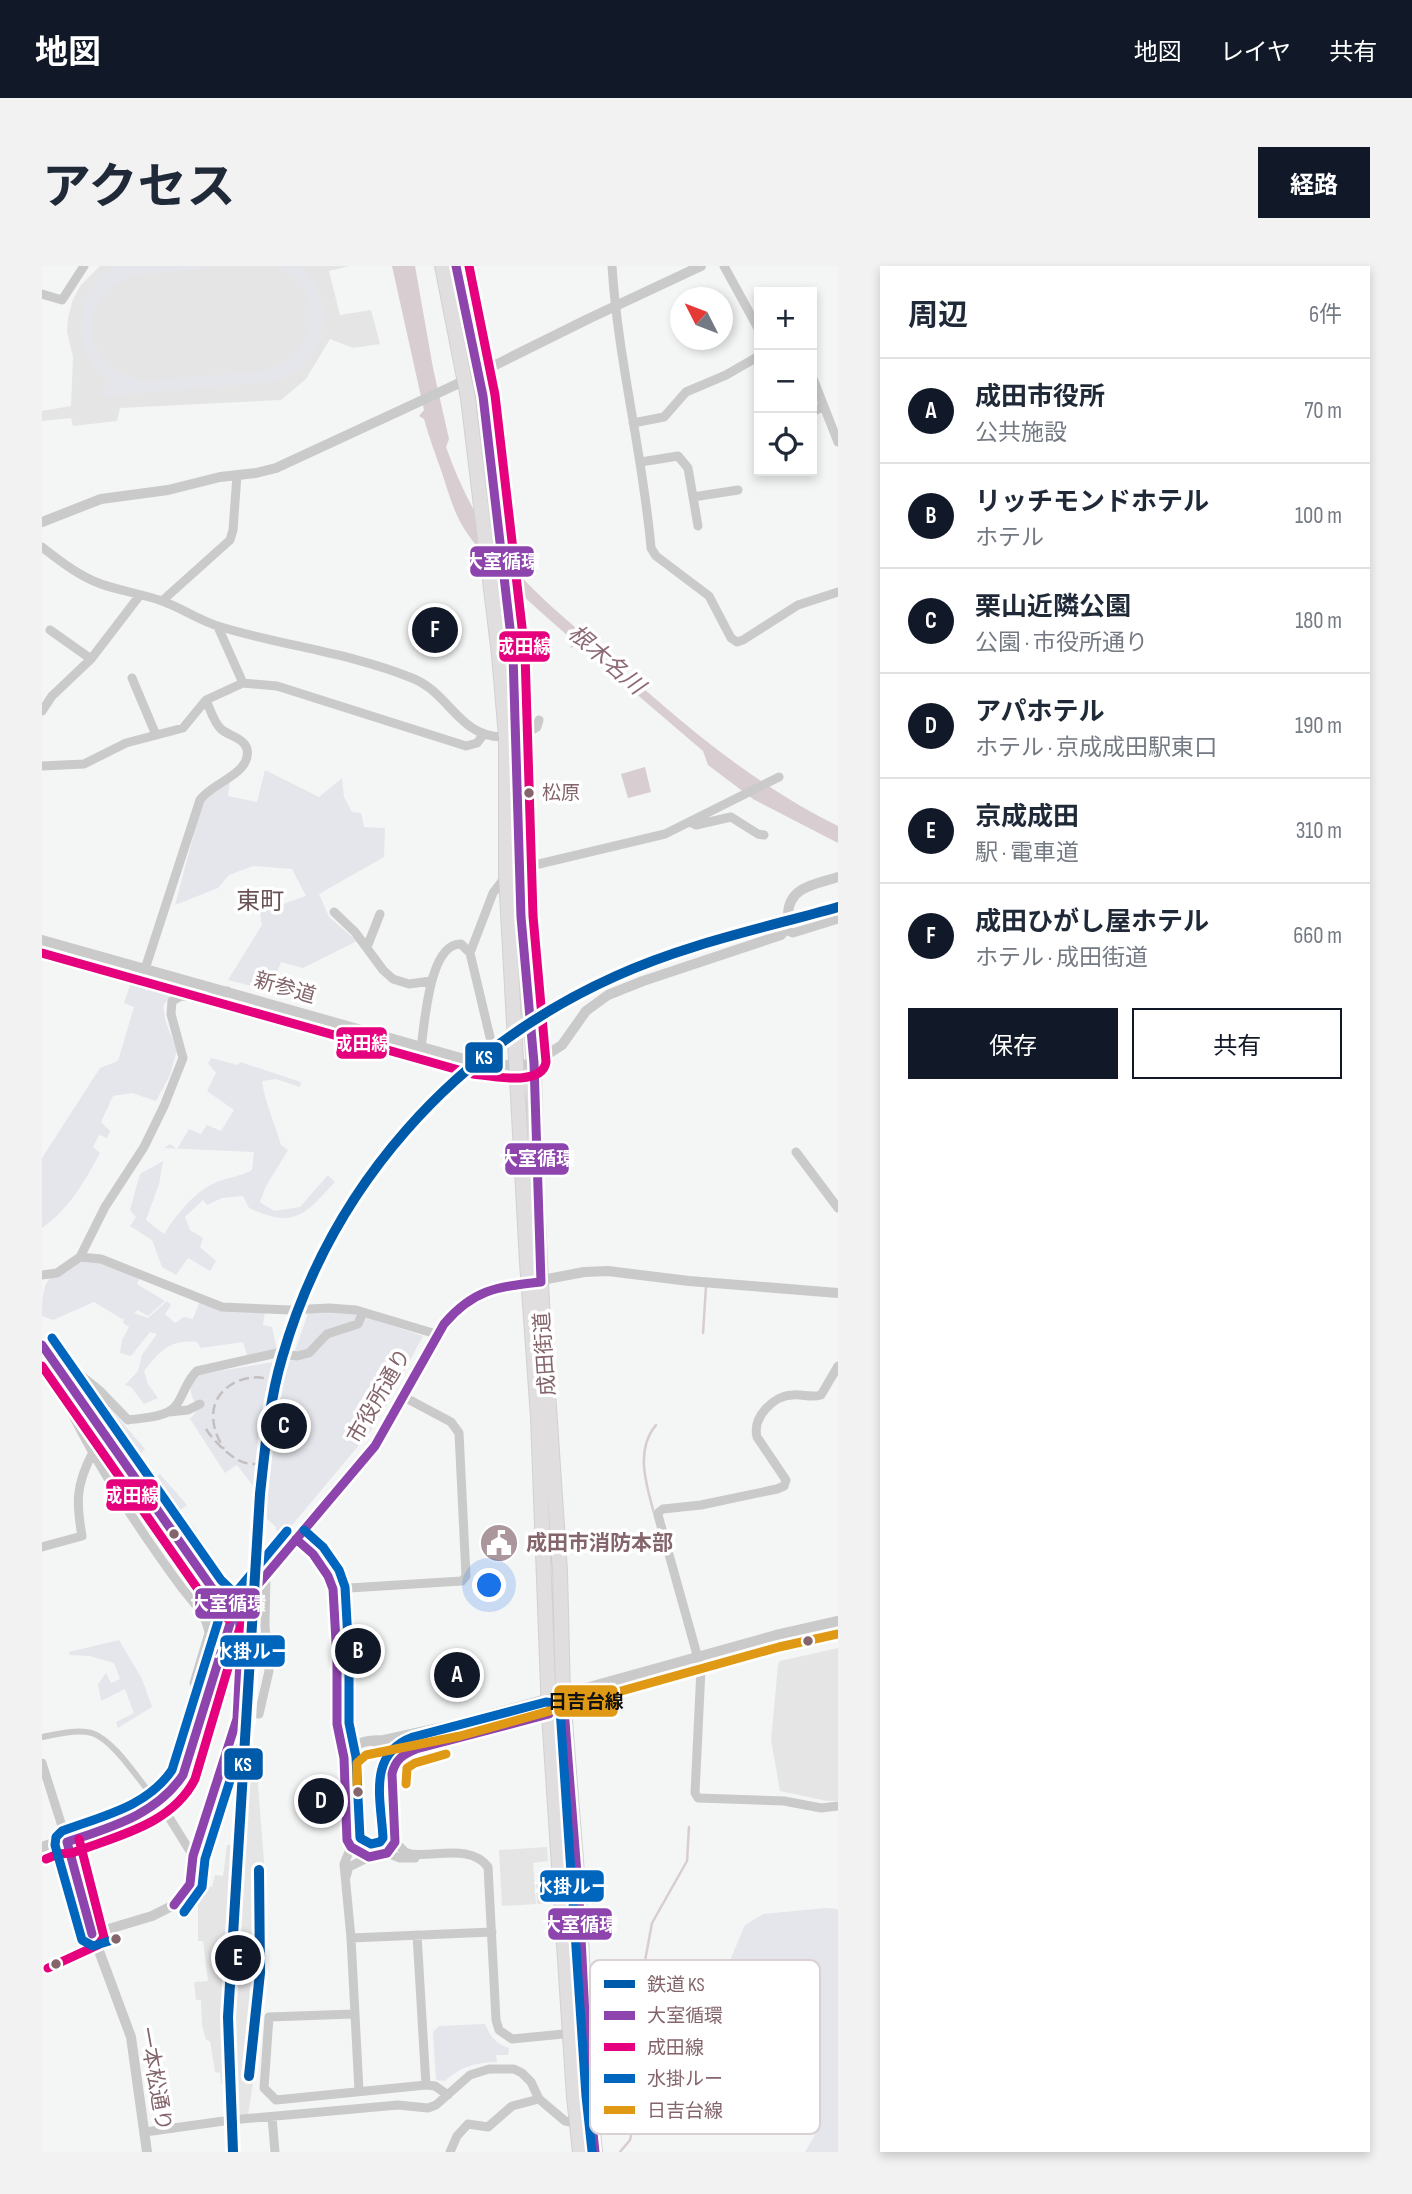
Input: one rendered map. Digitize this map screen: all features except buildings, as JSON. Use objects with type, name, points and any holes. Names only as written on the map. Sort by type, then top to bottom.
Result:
[{"type":"highway","name":"成田街道","points":[[442,266],[466,380],[476,397],[506,654],[521,917],[534,1063],[535,1283]]},
{"type":"highway","name":"成田街道","points":[[456,266],[466,380]]},
{"type":"highway","name":"成田街道","points":[[511,736],[506,876],[517,1066],[560,1572],[556,1704],[569,2034],[575,2123],[580,2152]]},
{"type":"highway","name":"成田街道","points":[[556,1704],[579,1899],[590,2089]]},
{"type":"street","points":[[42,294],[62,300],[85,266]]},
{"type":"street","points":[[612,266],[615,306],[641,462],[651,548],[656,556],[709,596],[731,638],[737,642],[798,605],[838,592]]},
{"type":"street","points":[[42,522],[101,499],[168,490],[276,468],[701,266]]},
{"type":"street","points":[[724,266],[754,321]]},
{"type":"street","points":[[633,423],[664,416],[686,392],[726,375],[754,359]]},
{"type":"street","points":[[817,388],[838,442]]},
{"type":"street","points":[[817,410],[824,406]]},
{"type":"street","points":[[641,462],[678,456],[688,468],[698,526]]},
{"type":"street","points":[[162,601],[230,540],[237,475]]},
{"type":"street","points":[[693,497],[738,490]]},
{"type":"street","points":[[42,547],[85,577],[162,601],[218,627],[382,667],[411,677],[428,685],[470,729],[484,734],[524,736],[537,727],[539,720]]},
{"type":"street","points":[[42,711],[52,696],[91,659],[140,595]]},
{"type":"street","points":[[218,627],[243,683]]},
{"type":"street","points":[[50,630],[91,659]]},
{"type":"street","points":[[132,678],[156,735]]},
{"type":"street","points":[[42,766],[83,764],[126,743],[183,728],[206,700],[243,683],[277,686],[466,746],[477,743],[484,734]]},
{"type":"street","points":[[145,969],[200,800],[210,789],[240,770],[246,758],[245,745],[220,729],[206,700]]},
{"type":"street","points":[[470,953],[500,881],[520,868],[658,836],[779,777]]},
{"type":"street","points":[[690,822],[696,825],[731,817],[764,835]]},
{"type":"street","points":[[786,930],[788,909],[797,891],[838,877]]},
{"type":"street","points":[[334,912],[393,979],[409,984],[431,981]]},
{"type":"street","points":[[367,947],[380,914]]},
{"type":"street","points":[[786,930],[793,933],[838,919]]},
{"type":"street","points":[[534,1063],[562,1045],[586,1011],[600,1000],[643,981],[777,936],[786,930]]},
{"type":"street","name":"新参道","points":[[42,940],[421,1047],[493,1065],[517,1066],[534,1063]]},
{"type":"street","points":[[421,1047],[433,973],[448,948],[461,944],[470,953],[494,1054],[493,1065]]},
{"type":"street","points":[[42,1275],[57,1273],[80,1257],[105,1207],[144,1147],[179,1071],[184,1054],[171,1014],[172,1001],[181,996],[221,997],[227,991]]},
{"type":"street","points":[[796,1152],[838,1208]]},
{"type":"street","points":[[80,1257],[101,1259],[222,1307],[290,1310],[329,1308],[363,1312],[436,1334]]},
{"type":"street","name":"市役所通り","points":[[42,1847],[56,1842],[67,1842],[154,1808],[169,1796],[183,1775],[228,1627],[236,1610],[368,1455],[383,1434],[436,1334],[451,1312],[474,1295],[584,1272],[608,1271],[838,1293]]},
{"type":"street","points":[[169,1412],[190,1377],[197,1371],[277,1353],[297,1356],[309,1353],[327,1334],[358,1324],[363,1312]]},
{"type":"street","points":[[45,1349],[99,1390],[128,1420],[188,1410],[201,1404]]},
{"type":"street","points":[[45,1349],[54,1376],[92,1454],[208,1624],[209,1633],[194,1683],[198,1692],[208,1697]]},
{"type":"street","points":[[45,1349],[212,1588],[236,1610],[241,1624],[238,1712],[232,1740],[193,1856],[190,1884],[174,1905],[152,1916],[92,1934]]},
{"type":"street","points":[[838,1366],[821,1395],[785,1396],[770,1406],[759,1419],[757,1437],[783,1473],[786,1480],[783,1486],[659,1512],[700,1663],[695,1793],[698,1798],[784,1801],[821,1808],[838,1806]]},
{"type":"street","points":[[333,1589],[462,1580],[466,1576],[459,1433],[451,1422],[404,1396]]},
{"type":"street","points":[[42,1547],[82,1536],[77,1504],[84,1470],[92,1454]]},
{"type":"street","points":[[296,1539],[313,1554],[328,1576],[333,1589],[337,1724],[344,1758],[346,1835],[351,1847],[369,1857]]},
{"type":"street","points":[[238,1712],[259,1714],[267,1686],[269,1671],[265,1626],[266,1573]]},
{"type":"street","points":[[387,1853],[395,1842],[392,1774],[394,1765],[403,1755],[556,1704],[700,1663],[776,1635],[838,1621]]},
{"type":"street","points":[[700,1663],[838,1635]]},
{"type":"street","points":[[337,1724],[352,1742],[367,1741],[556,1704]]},
{"type":"street","points":[[42,1737],[82,1732],[101,1737],[117,1752],[167,1814],[193,1856]]},
{"type":"street","points":[[344,1758],[351,1748],[367,1741],[381,1744],[394,1765]]},
{"type":"street","points":[[42,1763],[67,1842]]},
{"type":"street","name":"一本松通り","points":[[67,1842],[92,1934],[131,2037],[147,2152]]},
{"type":"street","points":[[395,1842],[405,1852],[423,1855]]},
{"type":"street","points":[[351,1847],[344,1864],[351,1938],[359,2091]]},
{"type":"street","points":[[345,1879],[349,1867],[369,1857],[387,1853],[400,1858],[470,1853],[482,1859],[489,1874],[495,2020],[499,2030],[513,2039],[586,2031]]},
{"type":"street","points":[[351,1938],[492,1931]]},
{"type":"street","points":[[417,1935],[426,2085]]},
{"type":"street","points":[[353,2014],[269,2017],[264,2088],[275,2100],[426,2085],[435,2086],[448,2095]]},
{"type":"street","points":[[145,2132],[231,2120],[398,2105],[428,2108],[448,2095],[470,2075],[489,2070],[514,2069],[531,2082],[540,2099],[565,2121],[575,2123]]},
{"type":"street","points":[[450,2152],[457,2136],[468,2124],[488,2127],[512,2106],[540,2099]]},
{"type":"street","points":[[272,2117],[275,2152]]},
{"type":"street","points":[[594,2147],[606,2152]]},
{"type":"shaded area","points":[[100,266],[350,266],[329,271],[340,315],[371,310],[380,344],[353,348],[330,339],[306,379],[281,400],[120,408],[117,421],[73,426],[71,418],[42,421],[42,411],[71,406],[73,357],[67,332],[68,318],[73,299],[81,285]]},
{"type":"shaded area","points":[[113,266],[226,266],[136,275],[116,284],[102,297],[94,312],[92,329],[96,346],[106,361],[121,374],[142,382],[268,370],[286,362],[299,350],[308,335],[310,302],[303,287],[291,275],[273,266],[299,266],[312,280],[323,312],[322,329],[307,360],[278,381],[105,396],[104,385],[116,384],[101,373],[90,359],[84,344],[82,326],[90,293],[99,278]]},
{"type":"shaded area","points":[[265,770],[319,797],[342,778],[344,797],[352,812],[361,813],[364,827],[385,828],[384,857],[319,894],[329,917],[357,941],[303,968],[281,962],[270,991],[228,980],[262,925],[260,912],[306,896],[292,869],[253,866],[229,875],[218,888],[175,905],[203,800],[230,781],[228,796],[257,802]]},
{"type":"shaded area","points":[[134,973],[194,987],[176,992],[163,1006],[166,1023],[177,1050],[170,1075],[156,1101],[132,1093],[113,1096],[101,1122],[110,1131],[107,1138],[99,1135],[93,1147],[100,1153],[68,1203],[42,1228],[42,1158],[100,1068],[118,1061],[134,1007],[124,1003]]},
{"type":"shaded area","points":[[211,1058],[238,1065],[240,1062],[301,1082],[300,1087],[276,1079],[262,1081],[281,1145],[288,1150],[266,1186],[260,1202],[274,1211],[300,1207],[328,1175],[335,1182],[306,1210],[288,1218],[249,1208],[243,1196],[222,1198],[207,1205],[203,1200],[185,1217],[190,1230],[203,1238],[200,1247],[216,1261],[210,1271],[188,1258],[176,1275],[162,1267],[152,1240],[130,1226],[136,1217],[130,1210],[140,1174],[163,1161],[159,1184],[146,1220],[164,1234],[180,1212],[200,1192],[215,1183],[252,1170],[254,1152],[177,1149],[189,1129],[201,1134],[207,1125],[221,1131],[234,1110],[207,1091],[216,1073],[208,1063]]},
{"type":"shaded area","points":[[84,1260],[92,1260],[139,1278],[137,1284],[165,1301],[148,1316],[138,1310],[134,1313],[148,1318],[167,1301],[171,1305],[165,1314],[175,1323],[184,1317],[193,1319],[199,1303],[222,1309],[265,1311],[263,1325],[272,1327],[277,1350],[247,1355],[243,1342],[201,1348],[197,1342],[180,1342],[161,1352],[144,1371],[148,1384],[158,1398],[144,1404],[131,1387],[125,1385],[138,1371],[142,1355],[157,1334],[150,1332],[131,1356],[120,1353],[122,1340],[129,1327],[123,1323],[124,1318],[94,1302],[53,1320],[42,1316],[44,1292],[50,1278]]},
{"type":"shaded area","points":[[309,1311],[355,1313],[423,1336],[369,1433],[278,1542],[276,1527],[265,1517],[266,1503],[237,1465],[225,1473],[190,1419],[199,1408],[192,1396],[191,1385],[195,1375],[292,1359]]},
{"type":"shaded area","points":[[65,1369],[98,1394],[145,1449],[131,1465]]},
{"type":"shaded area","points":[[160,1474],[187,1505],[179,1511],[197,1531],[192,1535],[195,1539],[190,1545],[145,1484]]},
{"type":"shaded area","points":[[119,1640],[142,1679],[152,1707],[118,1728],[116,1722],[134,1713],[125,1689],[101,1701],[98,1684],[106,1673],[111,1683],[120,1679],[114,1663],[90,1656],[70,1655],[69,1652]]},
{"type":"shaded area","points":[[838,1648],[838,1801],[780,1791],[771,1740],[778,1665],[780,1661]]},
{"type":"shaded area","points":[[242,1746],[255,1747],[264,1861],[264,2010],[248,2116],[228,2117],[226,2084],[221,2084],[220,2073],[215,2072],[210,2041],[206,2040],[202,2025],[201,2000],[196,2000],[194,1982],[208,1981],[203,1941],[198,1941],[198,1886],[212,1887],[215,1875],[223,1876],[227,1845],[233,1845]]},
{"type":"shaded area","points":[[547,1847],[548,1861],[533,1863],[536,1904],[502,1906],[499,1850]]},
{"type":"shaded area","points":[[551,1881],[552,1903],[537,1904],[536,1882]]},
{"type":"shaded area","points":[[838,1909],[838,2152],[805,2152],[815,2134],[820,2134],[820,1960],[730,1960],[745,1925],[763,1914]]},
{"type":"shaded area","points":[[485,2024],[494,2039],[509,2048],[508,2055],[496,2055],[497,2062],[469,2066],[445,2081],[436,2080],[433,2032],[439,2026]]},
{"type":"water","name":"根木名川","points":[[392,266],[415,266],[449,439],[446,447],[459,481],[476,513],[505,558],[553,608],[678,718],[771,788],[838,826],[838,843],[753,799],[708,765],[703,751],[579,645],[570,648],[574,641],[516,589],[476,546],[457,516],[424,419],[419,416],[424,410]]},
{"type":"water","points":[[645,767],[651,792],[628,798],[621,774]]},
{"type":"waterway","points":[[703,1333],[706,1287]]},
{"type":"waterway","points":[[654,1513],[644,1456],[646,1445],[656,1425]]},
{"type":"waterway","points":[[645,1960],[652,1923],[687,1861],[689,1827]]},
{"type":"waterway","points":[[620,2152],[631,2134]]},
{"type":"railway","points":[[206,1429],[223,1449],[239,1460],[255,1464],[262,1461],[272,1445],[279,1402],[278,1388],[271,1380],[259,1377],[245,1379],[232,1384],[220,1394],[214,1408],[214,1427],[224,1449]]},
{"type":"rail line","name":"KS","points":[[233,2152],[228,2017],[260,1494],[271,1409],[282,1358],[304,1295],[332,1236],[366,1181],[406,1130],[452,1084],[502,1042],[557,1006],[616,976],[670,955],[838,907]]},
{"type":"rail line","name":"KS","points":[[249,2076],[260,1973],[259,1870]]},
{"type":"transit line","name":"大室循環","points":[[67,1842],[116,1825],[146,1810],[172,1789],[183,1775],[233,1614],[375,1446],[444,1324],[466,1303],[487,1292],[541,1282],[534,1063],[521,917],[513,654],[483,396],[456,266]]},
{"type":"transit line","name":"成田線","points":[[42,953],[473,1074],[515,1078],[535,1075],[542,1070],[546,1062],[533,916],[525,653],[495,395],[469,266]]},
{"type":"transit line","name":"水掛ルー","points":[[52,1338],[221,1580],[248,1606],[251,1613],[253,1641],[249,1721],[205,1859],[202,1887],[184,1912]]},
{"type":"transit line","name":"大室循環","points":[[42,1345],[212,1588],[239,1615],[241,1640],[237,1719],[193,1856],[190,1884],[174,1905]]},
{"type":"transit line","name":"成田線","points":[[42,1366],[202,1595],[228,1619]]},
{"type":"transit line","name":"水掛ルー","points":[[304,1530],[323,1547],[339,1570],[345,1587],[349,1723],[356,1757],[360,1838],[371,1844],[380,1842],[383,1838],[380,1779],[389,1754],[398,1745],[413,1737],[546,1702],[554,1703],[560,1709],[590,2133]]},
{"type":"transit line","name":"水掛ルー","points":[[116,1939],[93,1946],[82,1940],[55,1845],[56,1837],[62,1831],[137,1802],[162,1783],[172,1770],[222,1609],[287,1531]]},
{"type":"transit line","name":"大室循環","points":[[296,1539],[313,1554],[328,1576],[333,1589],[337,1724],[344,1758],[347,1840],[351,1847],[369,1857],[387,1853],[395,1842],[392,1774],[397,1761],[403,1755],[416,1749],[549,1714]]},
{"type":"transit line","name":"成田線","points":[[46,1859],[58,1854],[72,1853],[141,1827],[172,1808],[185,1795],[195,1779],[239,1631],[247,1615]]},
{"type":"transit line","name":"日吉台線","points":[[357,1785],[357,1763],[366,1755],[460,1736],[779,1647],[838,1634]]},
{"type":"transit line","name":"大室循環","points":[[563,1696],[579,1899],[590,2104]]},
{"type":"transit line","name":"日吉台線","points":[[406,1784],[407,1768],[446,1754]]},
{"type":"transit line","name":"成田線","points":[[48,1968],[98,1945],[104,1937],[79,1839]]},
{"type":"transit line","name":"大室循環","points":[[67,1842],[92,1934]]},
{"type":"transit line","name":"水掛ルー","points":[[590,2134],[592,2151]]},
{"type":"transit line","name":"大室循環","points":[[593,2134],[595,2152]]},
{"type":"place","name":"成田ひがし屋ホテル","points":[[435,630]]},
{"type":"place","name":"松原","points":[[529,793]]},
{"type":"place","name":"栗山近隣公園","points":[[284,1426]]},
{"type":"place","name":"成田市消防本部","points":[[499,1543]]},
{"type":"place","name":"リッチモンドホテル","points":[[358,1651]]},
{"type":"place","name":"成田市役所","points":[[457,1675]]},
{"type":"place","name":"アパホテル","points":[[321,1801]]},
{"type":"place","name":"京成成田","points":[[238,1958]]},
{"type":"district","name":"東町","points":[[260,901]]}]
